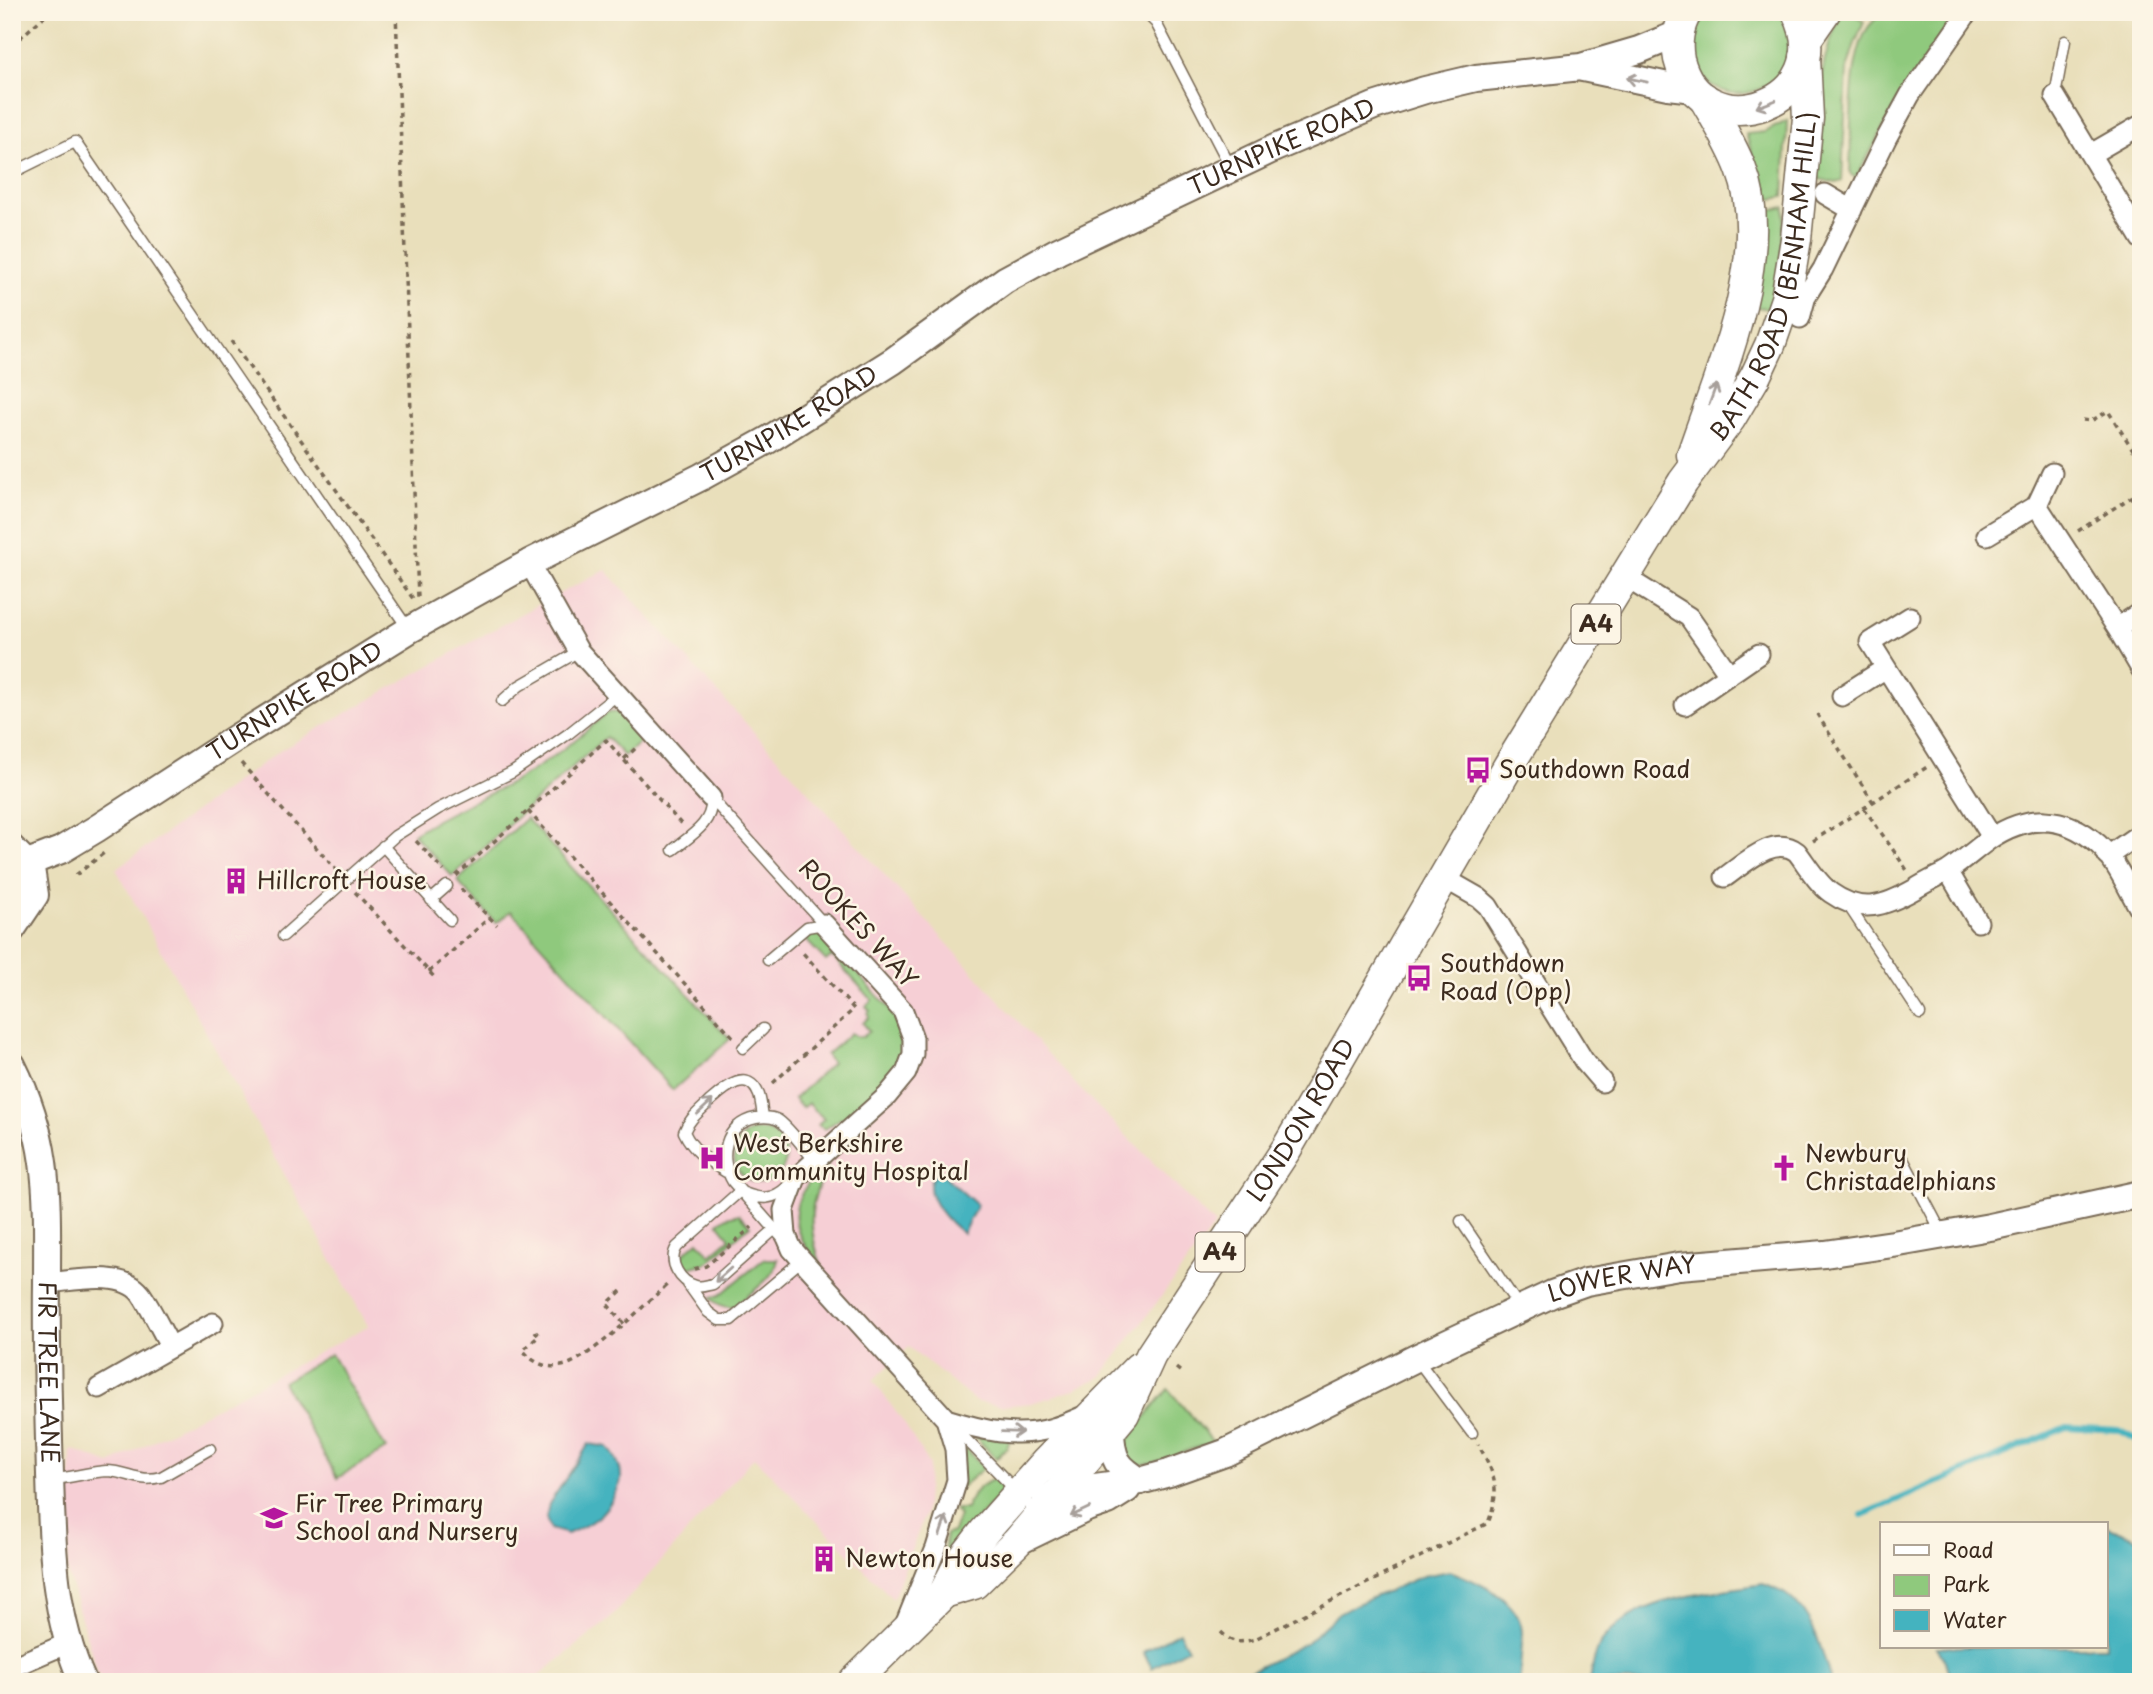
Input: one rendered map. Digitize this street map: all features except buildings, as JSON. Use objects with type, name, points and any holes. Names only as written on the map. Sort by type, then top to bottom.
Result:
[{"type":"main road","points":[[1699,94],[1722,107],[1742,110],[1762,107],[1780,98],[1794,84],[1803,36],[1825,12]]},
{"type":"main road","name":"A4","points":[[1683,19],[1678,52],[1682,69],[1699,94]]},
{"type":"main road","name":"BATH ROAD (BENHAM HILL)","points":[[1444,878],[1508,765],[1684,482],[1730,419],[1770,345],[1786,299],[1796,239],[1808,118],[1803,36]]},
{"type":"main road","name":"BATH ROAD (BENHAM HILL)","points":[[1684,482],[1737,323],[1751,241],[1749,204],[1742,171],[1699,94]]},
{"type":"main road","name":"LONDON ROAD","points":[[944,1593],[974,1584],[1103,1422],[1163,1362],[1444,878]]},
{"type":"main road","name":"LONDON ROAD","points":[[854,1682],[944,1593],[960,1564],[996,1520],[1032,1511]]},
{"type":"street","points":[[1800,318],[1806,296],[1823,269],[1910,95],[1968,12]]},
{"type":"street","name":"TURNPIKE ROAD","points":[[12,929],[35,895],[18,862],[61,850],[409,630],[529,563],[701,477],[768,440],[861,382],[1030,265],[1231,169],[1374,106],[1476,78],[1581,67],[1639,50],[1683,19]]},
{"type":"street","name":"TURNPIKE ROAD","points":[[1581,67],[1699,94]]},
{"type":"street","points":[[2055,96],[2141,239]]},
{"type":"street","points":[[2091,154],[2141,125]]},
{"type":"street","points":[[1825,194],[1852,210]]},
{"type":"street","points":[[1987,535],[2036,505],[2052,473]]},
{"type":"street","points":[[2036,505],[2141,669]]},
{"type":"street","name":"ROOKES WAY","points":[[529,563],[578,650],[711,798]]},
{"type":"street","points":[[1625,577],[1689,617],[1729,674]]},
{"type":"street","points":[[2117,628],[2141,612]]},
{"type":"street","points":[[1910,617],[1870,642],[1992,837]]},
{"type":"street","points":[[1685,705],[1759,654]]},
{"type":"street","points":[[1842,696],[1886,668]]},
{"type":"street","points":[[1725,877],[1763,851],[1777,846],[1791,847],[1829,892],[1846,902],[1881,905],[1894,901],[1948,871],[1992,837],[2015,825],[2031,820],[2058,822],[2099,845],[2141,911]]},
{"type":"street","points":[[2108,856],[2141,833]]},
{"type":"street","points":[[1948,871],[1978,922]]},
{"type":"street","points":[[1444,878],[1488,906],[1584,1061],[1602,1083]]},
{"type":"street","name":"ROOKES WAY","points":[[824,924],[903,1011],[913,1038],[913,1054],[906,1073],[887,1096],[796,1178],[784,1210],[786,1235],[797,1254],[946,1419],[956,1449],[957,1480],[936,1548],[901,1635]]},
{"type":"street","name":"FIR TREE LANE","points":[[12,1065],[31,1107],[44,1163],[54,1570],[68,1643],[83,1682]]},
{"type":"street","name":"LOWER WAY","points":[[1032,1511],[1169,1473],[1225,1452],[1520,1309],[1586,1282],[1679,1266],[1825,1254],[1944,1235],[2141,1194]]},
{"type":"street","points":[[47,1283],[102,1279],[124,1281],[140,1293],[171,1347]]},
{"type":"street","points":[[99,1388],[213,1323]]},
{"type":"street","points":[[946,1419],[979,1429],[1017,1433],[1103,1422],[1116,1461],[1126,1472],[1140,1480]]},
{"type":"street","name":"LOWER WAY","points":[[1032,1511],[1087,1508],[1108,1501],[1140,1480]]},
{"type":"street","points":[[12,1667],[68,1643]]},
{"type":"lane","points":[[1145,12],[1156,23],[1231,169]]},
{"type":"lane","points":[[2055,96],[2065,41]]},
{"type":"lane","points":[[12,173],[75,142],[409,630]]},
{"type":"lane","points":[[502,701],[519,686],[578,650]]},
{"type":"lane","points":[[283,936],[405,829],[513,772],[568,734],[617,695]]},
{"type":"lane","points":[[673,850],[709,817],[711,798]]},
{"type":"lane","name":"ROOKES WAY","points":[[711,798],[824,924]]},
{"type":"lane","points":[[383,846],[450,920]]},
{"type":"lane","points":[[431,900],[449,883]]},
{"type":"lane","points":[[1846,902],[1920,1014]]},
{"type":"lane","points":[[768,960],[807,926],[824,924]]},
{"type":"lane","points":[[743,1048],[763,1029]]},
{"type":"lane","points":[[740,1191],[673,1253],[674,1267],[708,1312],[719,1320],[731,1320],[797,1254],[726,1172],[705,1159],[688,1141],[684,1132],[688,1122],[725,1088],[738,1081],[749,1083],[758,1093],[763,1117]]},
{"type":"lane","points":[[726,1172],[725,1147],[730,1135],[750,1120],[763,1117],[777,1119],[815,1161]]},
{"type":"lane","points":[[1904,1161],[1944,1235]]},
{"type":"lane","points":[[740,1191],[755,1198],[770,1198],[778,1195],[796,1178]]},
{"type":"lane","points":[[1461,1221],[1520,1309]]},
{"type":"lane","points":[[688,1283],[700,1287],[713,1284],[775,1229]]},
{"type":"lane","points":[[1416,1358],[1472,1433]]},
{"type":"lane","name":"ROOKES WAY","points":[[946,1419],[1032,1511]]},
{"type":"lane","points":[[50,1479],[69,1479],[110,1471],[136,1479],[153,1479],[211,1449]]},
{"type":"path","points":[[12,46],[49,12]]},
{"type":"path","points":[[229,337],[419,606],[396,12]]},
{"type":"path","points":[[1863,12],[1872,18]]},
{"type":"path","points":[[2083,420],[2091,421],[2108,411],[2141,462]]},
{"type":"path","points":[[2061,542],[2141,491]]},
{"type":"path","points":[[1816,714],[1873,802]]},
{"type":"path","points":[[449,883],[606,740],[682,825],[677,830]]},
{"type":"path","points":[[624,759],[645,741]]},
{"type":"path","points":[[1797,852],[1943,757]]},
{"type":"path","points":[[241,762],[339,874]]},
{"type":"path","points":[[1864,808],[1918,887]]},
{"type":"path","points":[[528,811],[735,1039]]},
{"type":"path","points":[[349,885],[436,979]]},
{"type":"path","points":[[429,972],[489,918]]},
{"type":"path","points":[[773,1083],[854,1009],[802,952],[796,957]]},
{"type":"path","points":[[826,1024],[831,1030]]},
{"type":"path","points":[[789,1058],[794,1063]]},
{"type":"path","points":[[689,1271],[706,1266],[754,1225]]},
{"type":"path","points":[[535,1331],[539,1336],[523,1350],[538,1363],[560,1367],[597,1346],[673,1280]]},
{"type":"path","points":[[621,1291],[607,1304],[624,1324]]},
{"type":"path","points":[[1163,1362],[1181,1371]]},
{"type":"path","points":[[1221,1632],[1230,1641],[1241,1643],[1255,1639],[1488,1523],[1494,1509],[1496,1489],[1493,1471],[1472,1433]]},
{"type":"shaded area","name":"West Berkshire Community Hospital","points":[[606,570],[1082,1091],[1215,1225],[1101,1377],[1068,1392],[1032,1403],[1002,1406],[976,1402],[909,1347],[873,1380],[906,1426],[929,1465],[925,1514],[893,1599],[754,1457],[609,1620],[531,1682],[103,1682],[97,1672],[67,1571],[71,1449],[110,1464],[368,1326],[116,869],[281,750],[535,606]]},
{"type":"green space","points":[[1705,12],[1778,12],[1789,39],[1788,61],[1776,78],[1759,89],[1738,93],[1718,89],[1702,76],[1692,41],[1698,21]]},
{"type":"green space","points":[[1843,12],[1850,12],[1864,22],[1847,69],[1842,181],[1836,183],[1811,177],[1822,72],[1834,31]]},
{"type":"green space","points":[[1881,12],[1957,12],[1900,98],[1856,178],[1850,174],[1853,80],[1856,61],[1867,29]]},
{"type":"green space","points":[[1787,121],[1784,197],[1766,200],[1746,134],[1765,132]]},
{"type":"green space","points":[[1785,207],[1780,264],[1770,309],[1751,306],[1766,238],[1765,211]]},
{"type":"green space","points":[[607,713],[620,713],[641,736],[640,742],[624,756],[606,737],[452,876],[413,834],[528,774]]},
{"type":"green space","points":[[526,818],[730,1039],[673,1090],[511,911],[496,923],[457,881]]},
{"type":"green space","points":[[818,933],[891,1010],[899,1029],[901,1046],[892,1074],[883,1086],[845,1122],[841,1118],[825,1129],[818,1125],[824,1119],[808,1103],[802,1108],[794,1099],[832,1063],[826,1055],[851,1033],[863,1037],[869,1031],[863,1023],[869,1017],[870,1011],[866,1006],[872,1000],[832,956],[826,961],[805,939]]},
{"type":"green space","points":[[760,1130],[779,1137],[786,1156],[779,1175],[760,1182],[741,1175],[734,1156],[741,1137]]},
{"type":"green space","points":[[828,1162],[813,1204],[812,1216],[814,1241],[823,1270],[802,1240],[796,1214],[804,1189]]},
{"type":"green space","points":[[739,1214],[750,1226],[707,1263],[685,1269],[682,1255],[698,1241],[710,1255],[730,1238],[718,1223]]},
{"type":"green space","points":[[764,1259],[778,1259],[772,1273],[734,1307],[721,1305],[710,1298],[720,1295]]},
{"type":"green space","points":[[331,1354],[386,1449],[337,1478],[283,1382]]},
{"type":"green space","points":[[1168,1389],[1214,1443],[1162,1461],[1138,1464],[1129,1458],[1124,1446]]},
{"type":"green space","points":[[974,1435],[1010,1439],[1007,1448],[996,1459]]},
{"type":"green space","points":[[962,1444],[984,1468],[960,1488]]},
{"type":"green space","points":[[994,1479],[1005,1490],[944,1553],[946,1534],[953,1532],[959,1515],[954,1509],[966,1509],[976,1491]]},
{"type":"water","points":[[938,1170],[977,1205],[963,1233],[945,1217],[931,1195],[931,1180]]},
{"type":"water","points":[[589,1444],[608,1447],[620,1468],[619,1487],[607,1507],[590,1523],[567,1534],[550,1529],[546,1518],[549,1504]]},
{"type":"water","points":[[2108,1527],[2141,1540],[2141,1682],[1951,1682],[1945,1661],[1938,1648],[2108,1648]]},
{"type":"water","points":[[1450,1571],[1484,1586],[1514,1610],[1522,1632],[1520,1682],[1230,1682],[1306,1643],[1337,1615],[1355,1605],[1423,1576]]},
{"type":"water","points":[[1763,1584],[1784,1593],[1802,1610],[1820,1645],[1831,1682],[1590,1682],[1599,1646],[1621,1622],[1658,1604],[1679,1598]]},
{"type":"water","points":[[1179,1632],[1188,1648],[1152,1668],[1143,1652]]},
{"type":"waterway","points":[[1862,1515],[2066,1427],[2119,1430],[2141,1442]]},
{"type":"place","name":"Southdown Road","points":[[1478,770]]},
{"type":"place","name":"Hillcroft House","points":[[236,881]]},
{"type":"place","name":"Southdown Road (Opp)","points":[[1419,978]]},
{"type":"place","name":"West Berkshire Community Hospital","points":[[712,1158]]},
{"type":"place","name":"Newbury Christadelphians","points":[[1784,1168]]},
{"type":"place","name":"Fir Tree Primary School and Nursery","points":[[274,1518]]},
{"type":"place","name":"Newton House","points":[[824,1559]]}]
